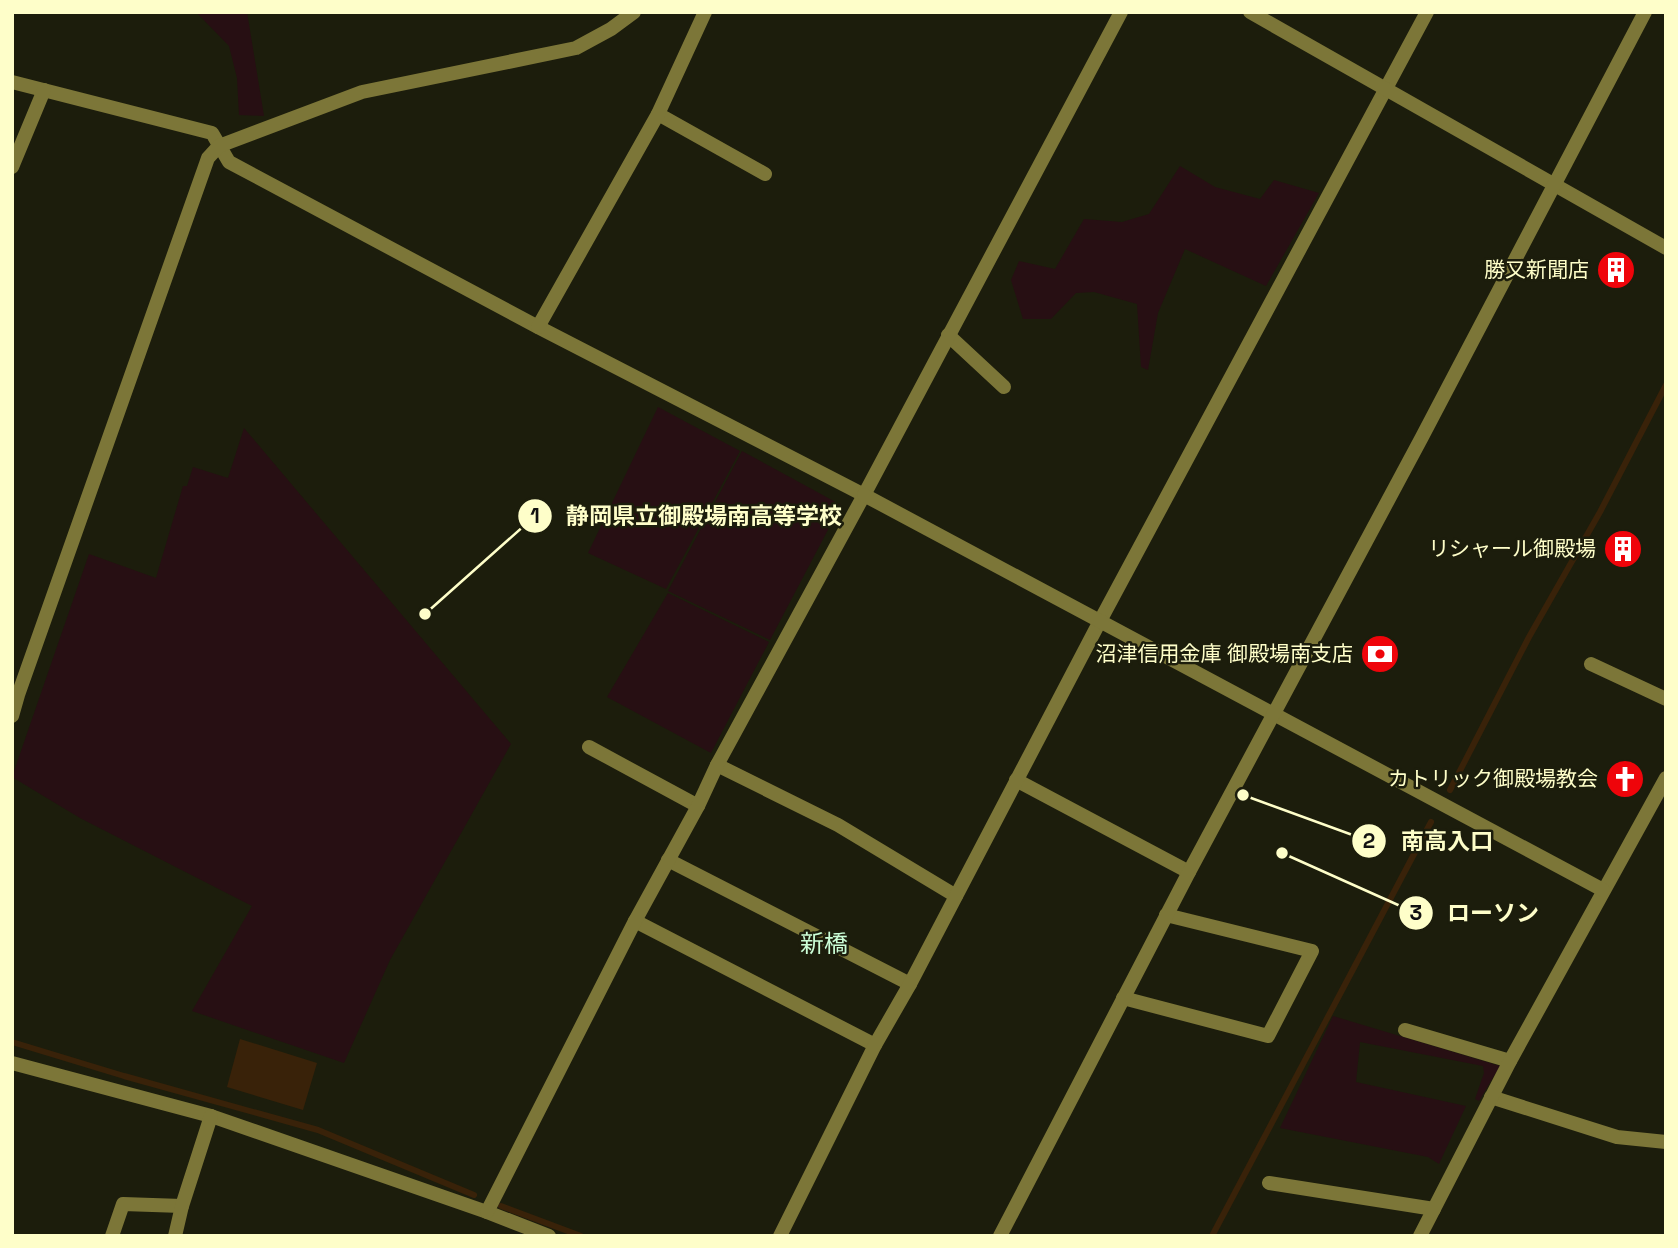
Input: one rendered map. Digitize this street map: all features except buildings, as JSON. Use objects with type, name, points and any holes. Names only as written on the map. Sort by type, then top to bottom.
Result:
[{"type":"street","points":[[12,716],[15,694],[208,158],[219,146],[362,92],[576,48],[611,29],[634,12]]},
{"type":"street","points":[[538,327],[658,114],[705,12]]},
{"type":"street","points":[[487,1212],[717,765],[1121,12]]},
{"type":"street","points":[[1250,12],[1666,248]]},
{"type":"street","points":[[780,1236],[875,1045],[910,984],[1100,621],[1427,12]]},
{"type":"street","points":[[1000,1236],[1166,915],[1422,437],[1645,12]]},
{"type":"street","points":[[12,82],[212,134],[229,162],[538,327],[864,495],[1603,890]]},
{"type":"street","points":[[12,167],[44,90]]},
{"type":"street","points":[[658,114],[765,174]]},
{"type":"street","points":[[948,335],[1004,387]]},
{"type":"street","points":[[1591,664],[1666,699]]},
{"type":"street","points":[[589,747],[698,806]]},
{"type":"street","points":[[717,765],[838,825],[956,896]]},
{"type":"street","points":[[1420,1236],[1510,1061],[1666,778]]},
{"type":"street","points":[[1016,780],[1189,872]]},
{"type":"street","points":[[668,860],[910,984]]},
{"type":"street","points":[[1123,998],[1268,1036],[1312,951],[1166,915]]},
{"type":"street","points":[[635,921],[875,1045]]},
{"type":"street","points":[[1405,1030],[1510,1061]]},
{"type":"street","points":[[12,1063],[211,1115],[548,1236]]},
{"type":"street","points":[[1491,1097],[1617,1137],[1666,1143]]},
{"type":"street","points":[[175,1236],[211,1115]]},
{"type":"street","points":[[1269,1183],[1434,1209]]},
{"type":"street","points":[[112,1236],[123,1204],[182,1206]]},
{"type":"shaded area","points":[[196,12],[247,12],[264,116],[239,115],[237,78],[229,46]]},
{"type":"shaded area","points":[[1180,166],[1215,187],[1260,199],[1274,180],[1319,193],[1266,286],[1185,249],[1158,313],[1148,370],[1141,367],[1137,304],[1094,292],[1076,293],[1051,319],[1023,319],[1011,280],[1019,261],[1055,269],[1084,219],[1122,222],[1149,214]]},
{"type":"shaded area","points":[[658,407],[740,451],[666,589],[588,553]]},
{"type":"shaded area","points":[[244,428],[511,744],[390,960],[344,1063],[192,1011],[252,906],[80,818],[12,777],[89,554],[156,578],[183,486],[187,486],[193,467],[228,478]]},
{"type":"shaded area","points":[[742,451],[841,505],[770,640],[668,591]]},
{"type":"shaded area","points":[[668,593],[769,642],[711,753],[607,697]]},
{"type":"shaded area","points":[[1333,1016],[1500,1066],[1479,1101],[1475,1099],[1484,1073],[1483,1066],[1360,1042],[1356,1082],[1466,1106],[1439,1164],[1428,1157],[1280,1128]]},
{"type":"shaded area","points":[[240,1039],[317,1063],[303,1110],[227,1087]]},
{"type":"waterway","points":[[1450,790],[1529,637],[1600,512],[1666,385]]},
{"type":"waterway","points":[[1212,1236],[1431,822]]},
{"type":"waterway","points":[[12,1042],[318,1130],[474,1195]]},
{"type":"waterway","points":[[501,1206],[581,1236]]},
{"type":"place","name":"勝又新聞店","points":[[1616,270]]},
{"type":"place","name":"リシャール御殿場","points":[[1623,549]]},
{"type":"place","name":"静岡県立御殿場南高等学校","points":[[425,614]]},
{"type":"place","name":"沼津信用金庫 御殿場南支店","points":[[1380,654]]},
{"type":"place","name":"カトリック御殿場教会","points":[[1625,779]]},
{"type":"place","name":"南高入口","points":[[1243,795]]},
{"type":"place","name":"ローソン","points":[[1282,853]]},
{"type":"district","name":"新橋","points":[[824,944]]}]
